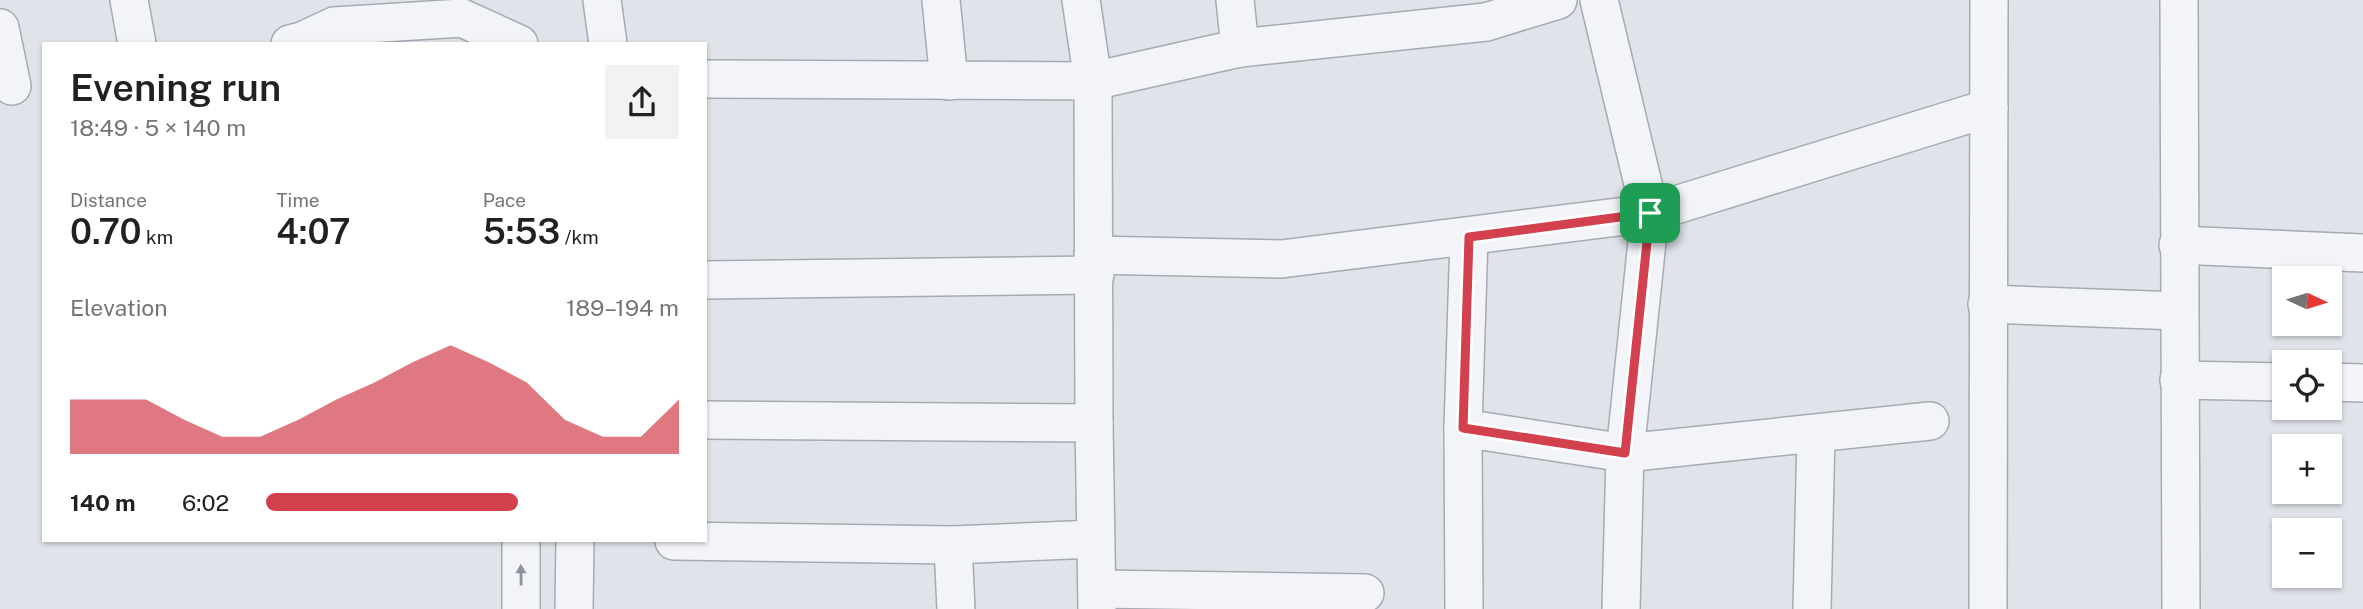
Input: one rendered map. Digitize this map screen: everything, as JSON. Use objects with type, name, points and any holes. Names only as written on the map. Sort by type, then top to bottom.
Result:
[{"type":"street","points":[[129,0],[137,42]]},
{"type":"street","points":[[602,0],[608,42]]},
{"type":"street","points":[[941,0],[949,81]]},
{"type":"street","points":[[1081,0],[1093,81],[1097,599],[1364,593]]},
{"type":"street","points":[[1235,0],[1240,48]]},
{"type":"street","points":[[707,79],[1093,81],[1240,48],[1558,0]]},
{"type":"street","points":[[1599,0],[1650,213],[1625,453],[1621,609]]},
{"type":"street","points":[[1988,609],[1989,0]]},
{"type":"street","points":[[2179,0],[2181,609]]},
{"type":"street","points":[[298,42],[332,13],[461,9],[516,42]]},
{"type":"street","points":[[0,28],[18,86]]},
{"type":"street","points":[[707,280],[1281,259],[1650,213],[1989,108]]},
{"type":"street","points":[[1464,609],[1463,428],[1469,237]]},
{"type":"street","points":[[2178,245],[2363,253]]},
{"type":"street","points":[[1987,304],[2179,311]]},
{"type":"street","points":[[2179,380],[2272,382]]},
{"type":"street","points":[[2342,382],[2363,383]]},
{"type":"street","points":[[707,420],[1094,423]]},
{"type":"street","points":[[1463,428],[1625,453],[1930,421]]},
{"type":"street","points":[[1812,609],[1816,434]]},
{"type":"street","points":[[707,541],[953,545],[1095,539]]},
{"type":"street","points":[[521,542],[521,609]]},
{"type":"street","points":[[574,609],[575,542]]},
{"type":"street","points":[[953,545],[956,609]]},
{"type":"route","points":[[1650,213],[1625,453],[1463,428],[1469,237],[1650,213]]}]
